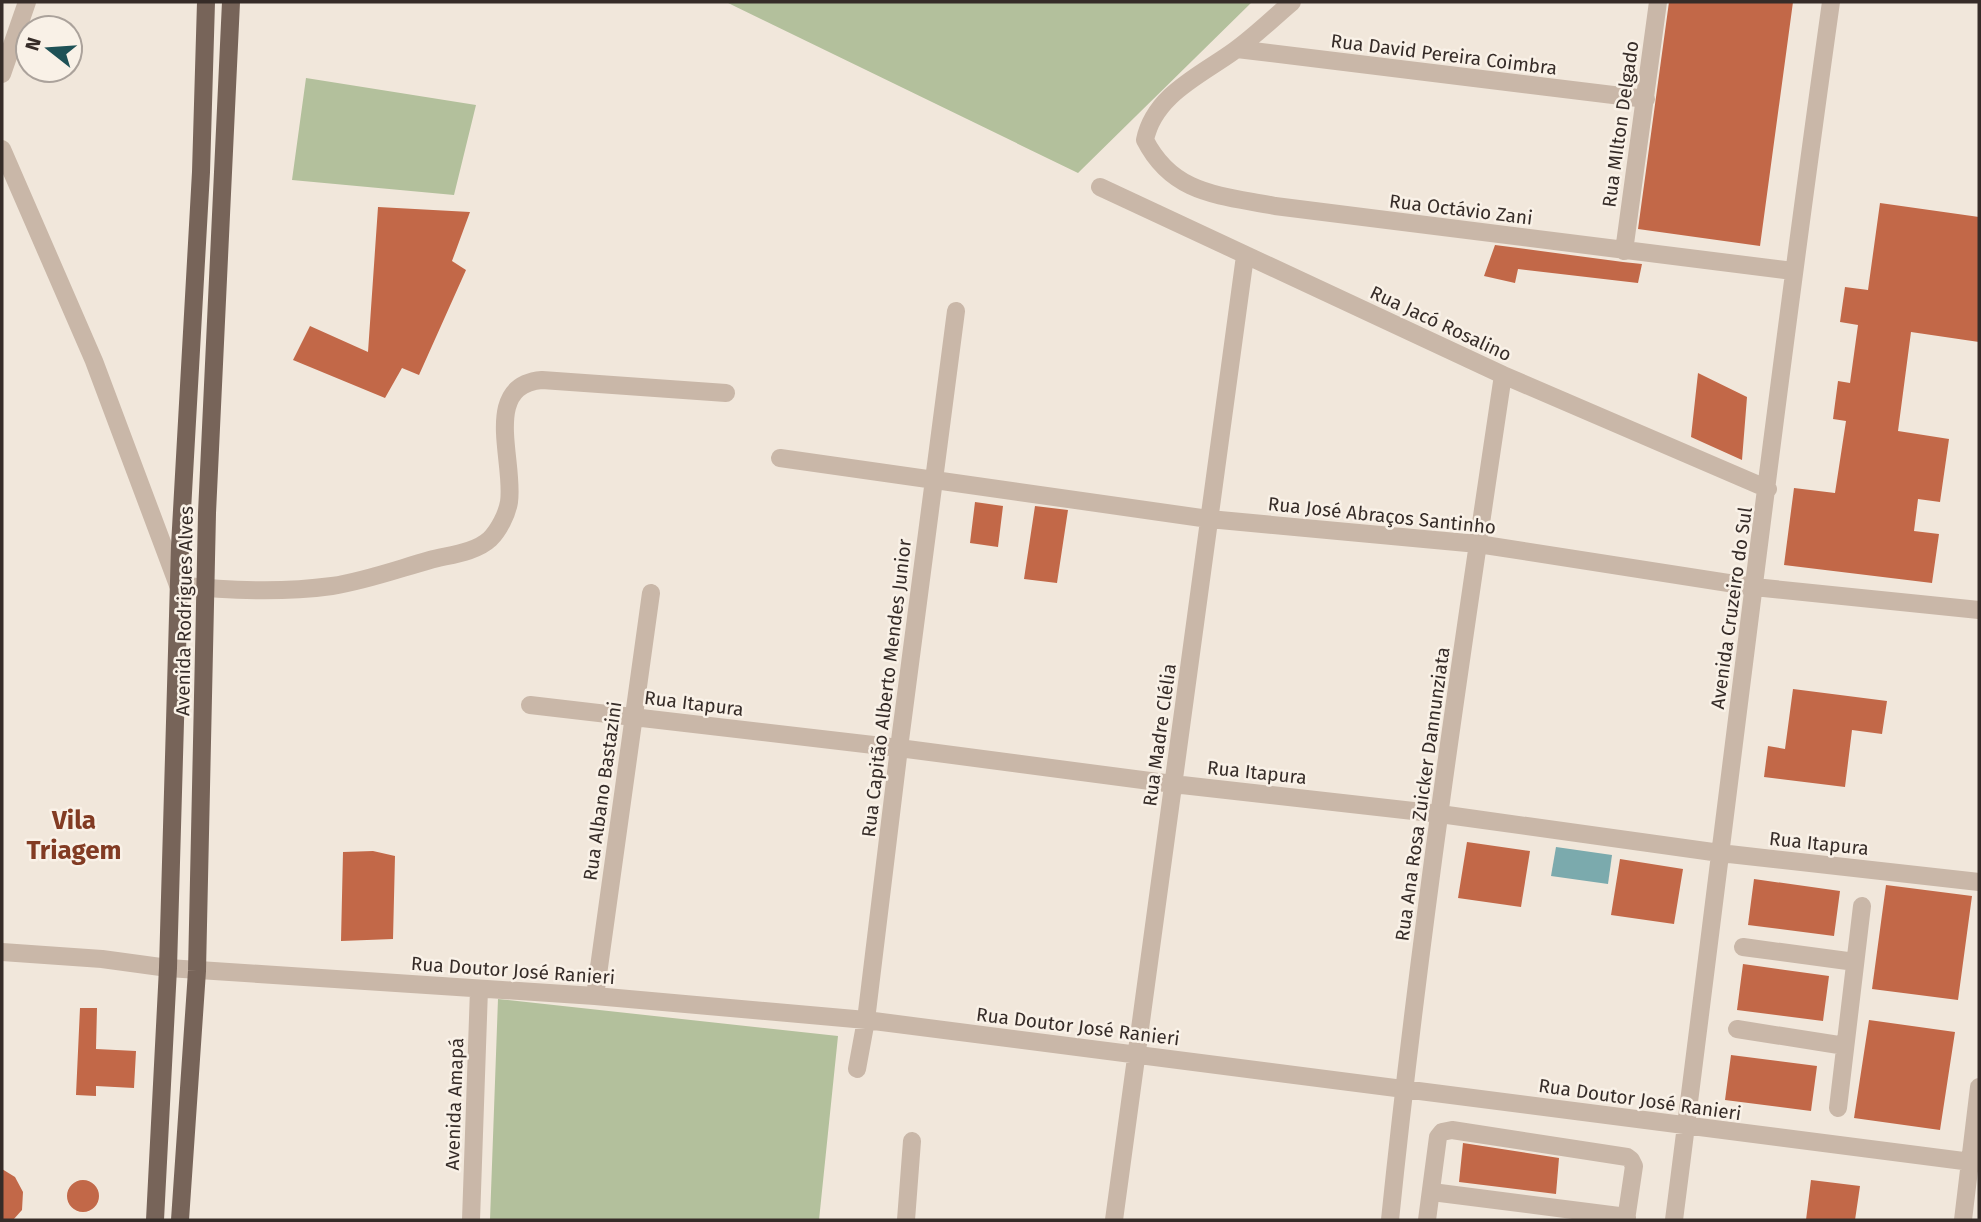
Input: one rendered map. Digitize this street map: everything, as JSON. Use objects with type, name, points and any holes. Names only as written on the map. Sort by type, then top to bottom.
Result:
[{"type":"main road","name":"Avenida Rodrigues Alves","points":[[155,1220],[167,968],[178,586],[201,172],[206,2]]},
{"type":"main road","name":"Avenida Rodrigues Alves","points":[[180,1220],[197,971],[208,485],[231,2]]},
{"type":"main road","points":[[174,717],[203,715]]},
{"type":"street","points":[[2,74],[27,2]]},
{"type":"street","points":[[1237,49],[1292,2]]},
{"type":"street","name":"Rua MIlton Delgado","points":[[1624,251],[1658,2]]},
{"type":"street","name":"Avenida Cruzeiro do Sul","points":[[1674,1220],[1768,489],[1793,271],[1831,2]]},
{"type":"street","name":"Rua David Pereira Coimbra","points":[[1237,49],[1646,99]]},
{"type":"street","name":"Rua Octávio Zani","points":[[1237,49],[1181,87],[1153,118],[1145,140],[1154,157],[1180,181],[1221,195],[1275,206],[1793,271]]},
{"type":"street","points":[[2,149],[94,361],[178,586],[275,592],[334,586],[462,553],[488,541],[500,526],[509,502],[505,435],[509,400],[515,389],[527,381],[726,393]]},
{"type":"street","name":"Rua Jacó Rosalino","points":[[1100,187],[1503,375],[1768,489]]},
{"type":"street","name":"Rua Madre Clélia","points":[[1114,1220],[1245,256]]},
{"type":"street","name":"Rua Capitão Alberto Mendes Junior","points":[[857,1069],[866,1020],[956,311]]},
{"type":"street","name":"Rua Ana Rosa Zuicker Dannunziata","points":[[1390,1220],[1404,1088],[1440,814],[1503,375]]},
{"type":"street","name":"Rua José Abraços Santinho","points":[[780,458],[1209,519],[1478,544],[1754,587],[1979,610]]},
{"type":"street","name":"Rua Albano Bastazini","points":[[595,996],[651,593]]},
{"type":"street","name":"Rua Itapura","points":[[530,705],[1440,814],[1720,853],[1979,882]]},
{"type":"street","points":[[1838,1108],[1862,906]]},
{"type":"street","points":[[1742,947],[1855,962]]},
{"type":"street","name":"Rua Doutor José Ranieri","points":[[2,952],[102,959],[197,971],[595,996],[866,1020],[1974,1162]]},
{"type":"street","name":"Avenida Amapá","points":[[471,1220],[479,989]]},
{"type":"street","points":[[1737,1029],[1845,1046]]},
{"type":"street","points":[[1963,1220],[1974,1162],[1979,1087]]},
{"type":"street","points":[[1427,1220],[1438,1137],[1442,1132],[1452,1130],[1627,1157],[1632,1160],[1634,1166],[1627,1219],[1432,1192]]},
{"type":"street","points":[[906,1220],[912,1141]]},
{"type":"green space","points":[[726,2],[1252,2],[1078,173]]},
{"type":"green space","points":[[306,78],[476,105],[454,195],[292,180]]},
{"type":"green space","points":[[498,999],[838,1036],[819,1220],[490,1220]]},
{"type":"water","points":[[1556,847],[1612,855],[1608,884],[1551,876]]},
{"type":"building","points":[[1669,2],[1793,2],[1760,246],[1638,229]]},
{"type":"building","points":[[1880,203],[1979,217],[1979,342],[1911,332],[1898,431],[1949,439],[1940,502],[1918,499],[1914,531],[1939,534],[1932,583],[1784,565],[1794,488],[1835,493],[1846,421],[1833,419],[1838,381],[1850,383],[1858,325],[1840,322],[1845,287],[1868,290]]},
{"type":"building","points":[[378,207],[470,212],[452,261],[466,270],[419,375],[402,368],[385,398],[293,360],[310,326],[368,352]]},
{"type":"building","points":[[1495,245],[1642,264],[1638,283],[1518,269],[1515,283],[1484,276]]},
{"type":"building","points":[[1698,373],[1747,397],[1742,460],[1691,437]]},
{"type":"building","points":[[975,502],[1003,506],[998,547],[970,543]]},
{"type":"building","points":[[1035,506],[1068,510],[1057,583],[1024,579]]},
{"type":"building","points":[[1793,689],[1887,701],[1882,734],[1852,730],[1845,787],[1764,777],[1768,746],[1785,749]]},
{"type":"building","points":[[1467,842],[1530,851],[1521,907],[1458,898]]},
{"type":"building","points":[[373,851],[395,856],[393,939],[341,941],[343,852]]},
{"type":"building","points":[[1620,859],[1683,869],[1674,924],[1611,915]]},
{"type":"building","points":[[1754,879],[1840,891],[1834,936],[1748,925]]},
{"type":"building","points":[[1886,885],[1972,896],[1958,1000],[1872,989]]},
{"type":"building","points":[[1743,964],[1829,976],[1823,1021],[1737,1010]]},
{"type":"building","points":[[80,1008],[97,1008],[96,1049],[136,1051],[134,1088],[96,1086],[96,1096],[76,1095]]},
{"type":"building","points":[[1869,1020],[1955,1032],[1940,1130],[1854,1118]]},
{"type":"building","points":[[1731,1055],[1817,1066],[1811,1111],[1725,1100]]},
{"type":"building","points":[[1463,1143],[1559,1158],[1556,1194],[1459,1182]]},
{"type":"building","points":[[2,1169],[15,1177],[23,1192],[22,1210],[13,1220],[2,1220]]},
{"type":"building","points":[[83,1180],[94,1185],[99,1196],[94,1207],[83,1212],[72,1207],[67,1196],[72,1185]]},
{"type":"building","points":[[1811,1180],[1860,1186],[1855,1220],[1806,1220]]},
{"type":"district","name":"Vila Triagem","points":[[74,835]]}]
